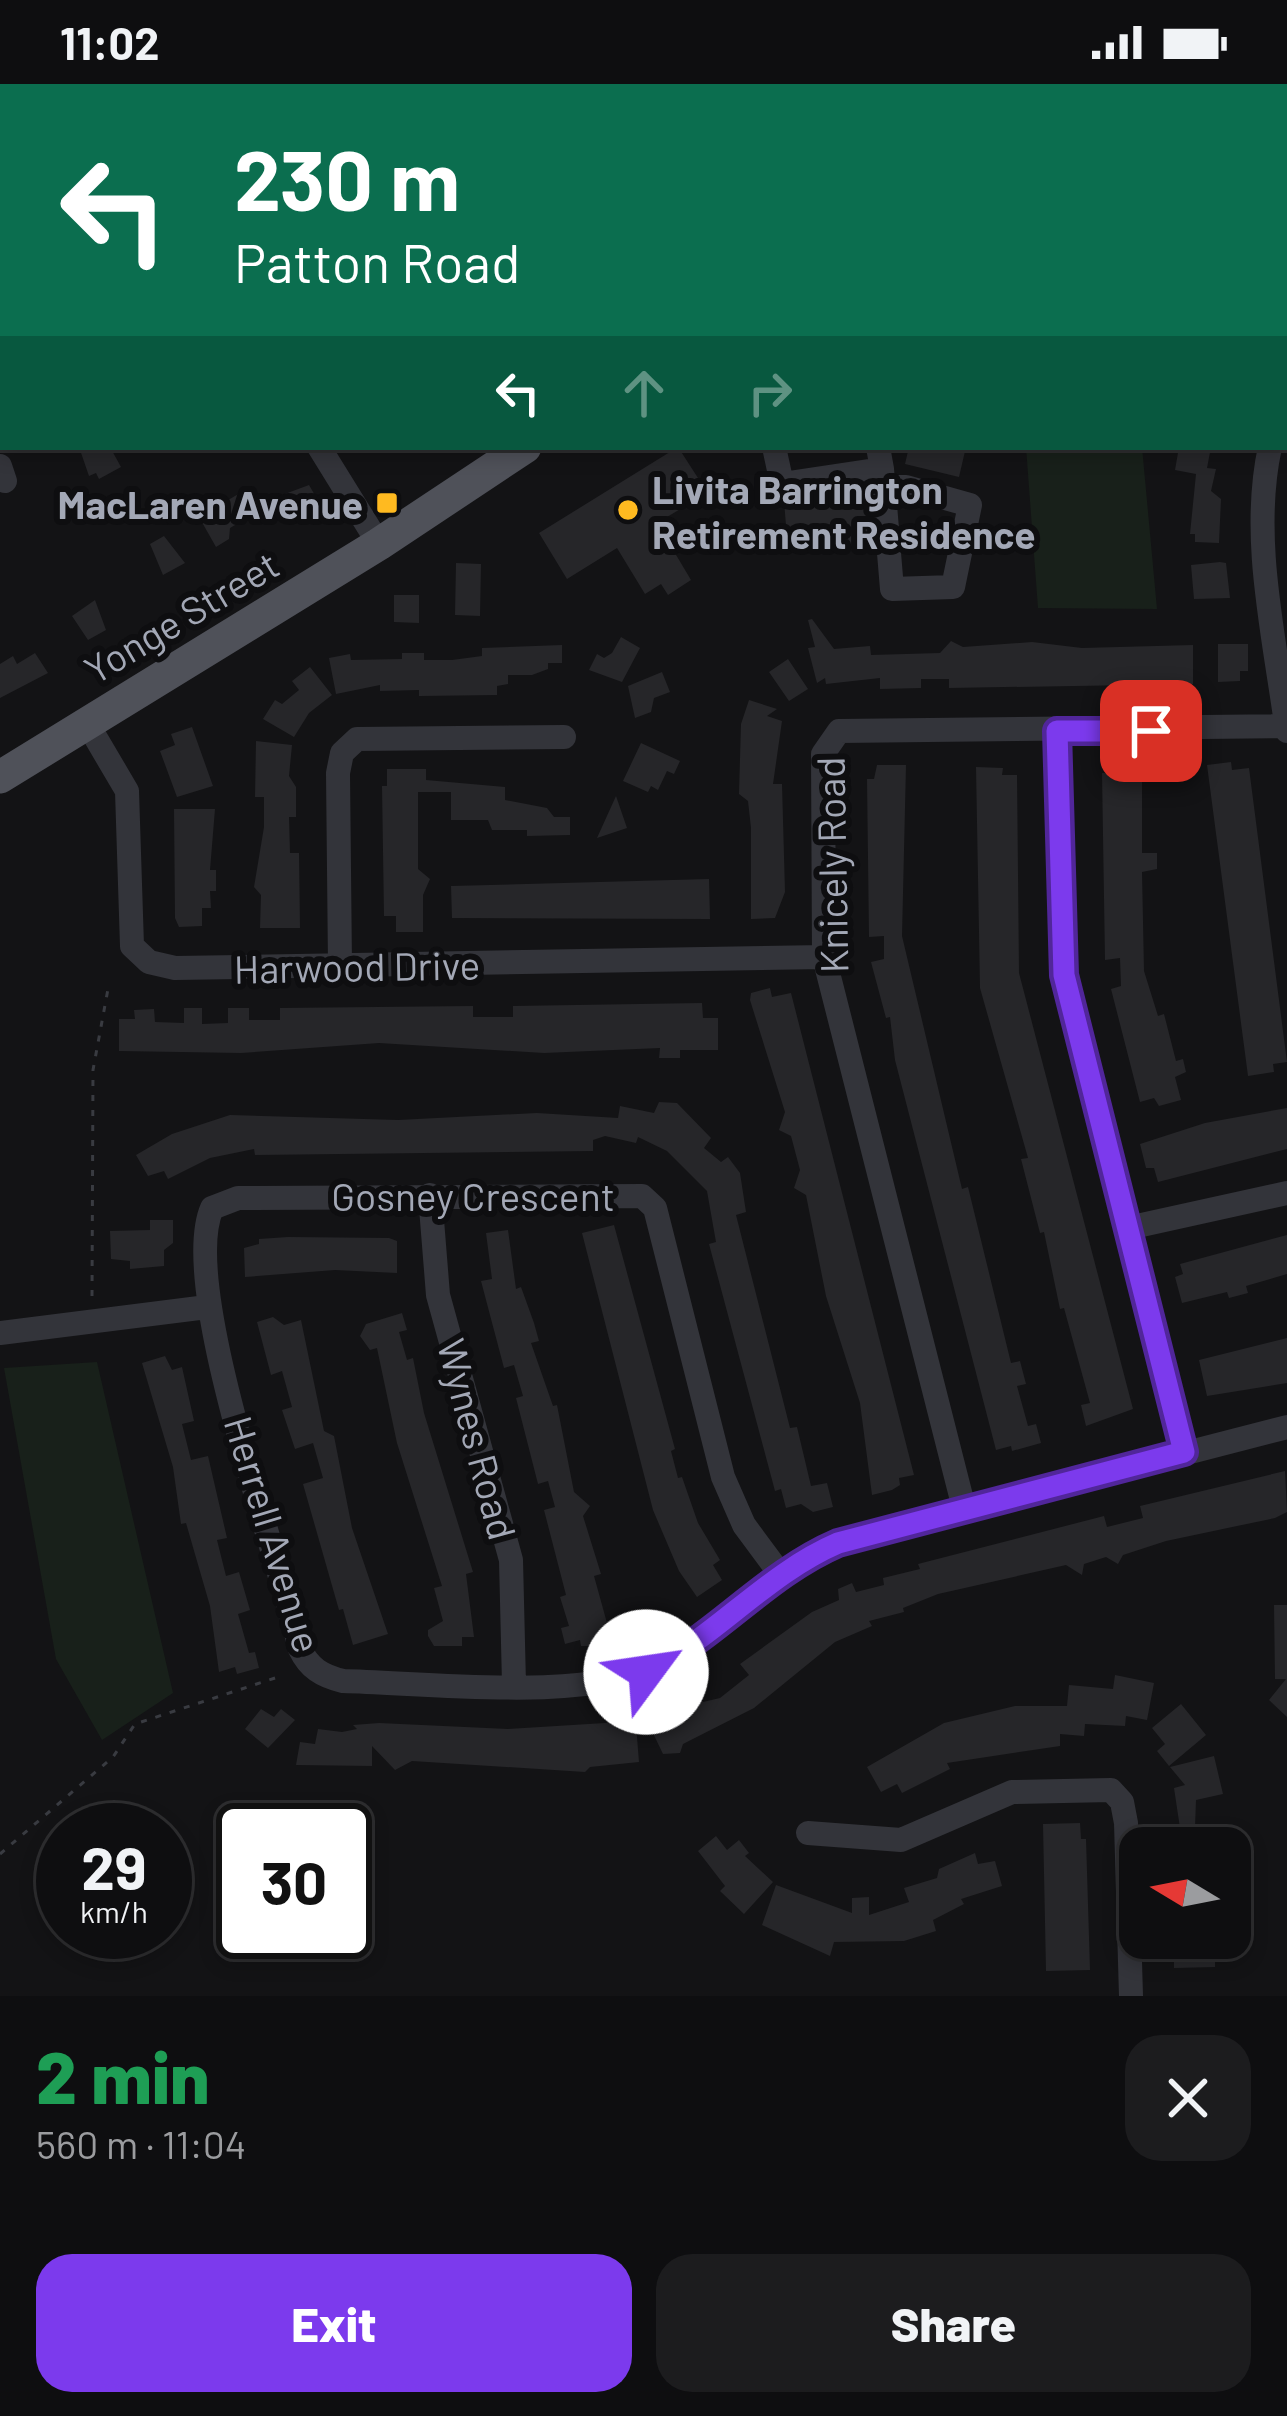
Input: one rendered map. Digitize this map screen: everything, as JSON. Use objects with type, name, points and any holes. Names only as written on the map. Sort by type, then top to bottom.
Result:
[{"type":"main road","name":"Yonge Street","points":[[0,777],[379,544],[520,450]]},
{"type":"street","points":[[321,450],[379,544]]},
{"type":"street","points":[[775,450],[782,484],[881,467],[906,487],[970,506],[953,587],[892,589],[881,467]]},
{"type":"street","points":[[1269,450],[1261,486],[1269,605],[1287,728]]},
{"type":"street","name":"Harwood Drive","points":[[87,723],[128,791],[135,952],[165,967],[824,957]]},
{"type":"street","name":"Knicely Road","points":[[964,1508],[824,957],[823,754],[828,740],[839,731],[1287,728]]},
{"type":"street","points":[[1057,731],[1064,975],[1184,1452]]},
{"type":"street","points":[[340,966],[338,773],[346,747],[357,740],[564,737]]},
{"type":"street","name":"Gosney Crescent","points":[[207,1307],[206,1222],[224,1201],[624,1193],[649,1201],[655,1208],[723,1477],[744,1525],[781,1575]]},
{"type":"street","points":[[1128,1228],[1287,1193]]},
{"type":"street","name":"Wynes Road","points":[[430,1195],[438,1295],[511,1560],[514,1684]]},
{"type":"street","points":[[0,1333],[207,1307]]},
{"type":"street","name":"Herrell Avenue","points":[[207,1307],[306,1662],[324,1677],[343,1681],[588,1684],[646,1672],[678,1654],[781,1575],[838,1543],[1287,1426]]},
{"type":"street","points":[[808,1833],[901,1840],[1012,1792],[1112,1790],[1122,1802],[1126,1823],[1132,1996]]},
{"type":"path","points":[[92,1296],[93,1070],[108,989]]},
{"type":"path","points":[[0,1854],[113,1757],[135,1724],[278,1677]]},
{"type":"shaded area","points":[[1026,450],[1142,450],[1157,609],[1038,608]]},
{"type":"shaded area","points":[[97,1362],[173,1693],[102,1740],[56,1659],[4,1368]]},
{"type":"building","points":[[80,450],[112,450],[121,467],[99,479],[96,473],[89,476]]},
{"type":"building","name":"Livita Barrington Retirement Residence","points":[[673,450],[680,450],[698,478],[693,482],[702,496],[657,523],[691,580],[668,595],[661,584],[645,594],[617,548],[567,579],[539,533]]},
{"type":"building","points":[[908,450],[965,450],[959,477],[905,464]]},
{"type":"building","points":[[1178,450],[1210,450],[1207,468],[1216,469],[1211,491],[1221,499],[1219,543],[1195,542],[1195,534],[1190,534],[1196,474],[1175,470]]},
{"type":"building","points":[[309,485],[320,504],[286,518],[274,498]]},
{"type":"building","points":[[247,489],[259,511],[230,528],[229,539],[216,547],[199,517]]},
{"type":"building","points":[[851,490],[868,498],[871,533],[852,546],[816,528],[817,548],[788,550],[784,501],[819,498],[820,510]]},
{"type":"building","points":[[164,536],[185,563],[163,575],[150,544]]},
{"type":"building","points":[[456,563],[481,564],[480,616],[455,615]]},
{"type":"building","points":[[1226,563],[1230,598],[1194,599],[1191,565]]},
{"type":"building","points":[[394,595],[419,595],[419,623],[394,622]]},
{"type":"building","points":[[95,600],[106,630],[88,640],[72,616]]},
{"type":"building","points":[[812,619],[834,649],[870,646],[871,655],[940,653],[951,641],[963,647],[1032,642],[1082,648],[1193,645],[1193,684],[949,688],[949,679],[921,679],[921,688],[880,689],[880,678],[826,684],[825,678],[817,683],[808,648],[815,647],[808,620]]},
{"type":"building","points":[[621,637],[640,648],[622,682],[589,670],[597,654],[604,658],[612,653]]},
{"type":"building","points":[[1218,644],[1248,644],[1248,671],[1240,671],[1240,681],[1218,682]]},
{"type":"building","points":[[562,645],[562,663],[548,663],[548,669],[532,675],[508,675],[508,684],[497,686],[497,695],[419,696],[419,690],[380,691],[380,685],[336,694],[329,658],[350,654],[351,660],[402,659],[402,653],[424,653],[424,660],[452,660],[482,656],[482,648]]},
{"type":"building","points":[[35,653],[48,673],[0,698],[0,664],[13,656],[17,664]]},
{"type":"building","points":[[788,659],[808,689],[789,701],[769,672]]},
{"type":"building","points":[[310,667],[332,695],[309,713],[294,737],[263,719],[275,700],[282,704],[299,690],[292,681]]},
{"type":"building","points":[[662,672],[670,692],[654,698],[651,712],[635,718],[628,686]]},
{"type":"building","points":[[749,700],[777,709],[767,716],[782,721],[773,784],[782,784],[785,892],[775,918],[751,919],[751,828],[748,801],[739,794],[741,724]]},
{"type":"building","points":[[192,727],[213,786],[177,797],[160,751],[175,745],[171,734]]},
{"type":"building","points":[[256,741],[292,745],[289,776],[296,787],[296,817],[289,817],[290,853],[299,853],[300,928],[260,928],[261,895],[254,887],[264,797],[255,797]]},
{"type":"building","points":[[641,743],[680,761],[674,774],[667,771],[658,790],[651,786],[648,792],[623,781]]},
{"type":"building","points":[[1231,762],[1232,770],[1249,768],[1287,1062],[1273,1064],[1274,1072],[1248,1076],[1207,765]]},
{"type":"building","points":[[1115,764],[1142,764],[1142,853],[1157,853],[1157,869],[1142,872],[1144,971],[1158,1016],[1164,1014],[1176,1061],[1183,1059],[1186,1072],[1175,1077],[1181,1100],[1159,1106],[1154,1098],[1140,1102],[1111,989],[1121,986],[1120,958],[1105,960],[1102,773],[1116,773]]},
{"type":"building","points":[[877,765],[906,765],[902,936],[962,1189],[968,1187],[1011,1363],[1020,1361],[1026,1384],[1017,1386],[1028,1426],[1036,1424],[1041,1443],[1012,1451],[1011,1446],[996,1450],[895,1060],[890,1017],[886,1018],[871,962],[884,959],[884,936],[869,937],[867,779],[874,779]]},
{"type":"building","points":[[976,767],[1003,768],[1002,775],[1017,775],[1019,973],[1133,1409],[1086,1426],[1081,1405],[1090,1403],[1064,1308],[1060,1309],[1044,1232],[1040,1233],[1021,1159],[1028,1158],[980,988]]},
{"type":"building","points":[[387,769],[426,769],[426,780],[505,787],[505,800],[547,808],[554,817],[570,817],[570,835],[527,836],[527,830],[492,830],[488,820],[451,820],[451,792],[418,792],[418,869],[430,879],[423,895],[423,932],[396,932],[396,916],[384,916],[382,786],[387,786]]},
{"type":"building","points":[[616,796],[627,828],[597,838]]},
{"type":"building","points":[[174,809],[215,809],[210,870],[216,870],[216,891],[210,891],[211,908],[202,908],[202,926],[179,927],[175,918]]},
{"type":"building","points":[[709,879],[710,919],[452,918],[451,886]]},
{"type":"building","points":[[770,988],[772,997],[791,993],[914,1475],[899,1478],[900,1485],[892,1490],[872,1495],[860,1403],[826,1296],[806,1195],[794,1188],[800,1170],[791,1136],[779,1130],[785,1112],[750,1000],[751,993]]},
{"type":"building","points":[[702,1003],[703,1018],[718,1018],[718,1050],[680,1050],[680,1058],[659,1058],[660,1048],[544,1053],[379,1043],[241,1053],[119,1051],[119,1019],[135,1019],[134,1010],[154,1009],[155,1022],[184,1023],[184,1008],[202,1008],[202,1024],[228,1023],[228,1008],[249,1008],[249,1020],[280,1020],[280,1008],[473,1006],[473,1017],[513,1017],[513,1006]]},
{"type":"building","points":[[659,1102],[677,1103],[711,1138],[704,1148],[721,1162],[728,1157],[740,1173],[746,1212],[736,1215],[790,1428],[797,1427],[811,1486],[827,1483],[833,1507],[813,1512],[801,1504],[786,1508],[781,1489],[775,1491],[709,1244],[716,1242],[707,1191],[667,1151],[638,1137],[636,1143],[605,1136],[593,1140],[593,1151],[255,1155],[254,1149],[210,1158],[168,1179],[164,1171],[148,1176],[136,1155],[172,1134],[230,1115],[398,1120],[537,1113],[618,1118],[620,1106],[654,1113]]},
{"type":"building","points":[[1287,1108],[1287,1149],[1158,1182],[1154,1168],[1146,1168],[1140,1144],[1205,1123]]},
{"type":"building","points":[[150,1220],[173,1220],[173,1243],[164,1250],[164,1266],[130,1269],[130,1261],[111,1259],[110,1231],[150,1230]]},
{"type":"building","points":[[614,1225],[675,1449],[671,1451],[678,1478],[682,1477],[698,1523],[720,1560],[713,1565],[722,1580],[697,1597],[679,1571],[653,1510],[582,1233]]},
{"type":"building","points":[[508,1230],[516,1289],[521,1287],[534,1323],[539,1341],[531,1343],[553,1406],[557,1405],[574,1492],[590,1506],[583,1516],[601,1574],[594,1576],[612,1641],[592,1646],[581,1646],[580,1640],[565,1644],[561,1628],[569,1626],[560,1597],[566,1595],[544,1510],[555,1507],[548,1481],[538,1484],[516,1398],[523,1396],[514,1365],[504,1368],[481,1281],[492,1279],[486,1233]]},
{"type":"building","points":[[1287,1235],[1287,1274],[1246,1286],[1248,1293],[1229,1298],[1227,1292],[1182,1303],[1175,1277],[1183,1274],[1180,1264]]},
{"type":"building","points":[[389,1238],[397,1241],[397,1273],[335,1270],[245,1277],[244,1248],[259,1244],[259,1239]]},
{"type":"building","points":[[402,1313],[407,1330],[399,1332],[407,1360],[413,1358],[424,1413],[473,1572],[466,1574],[474,1637],[462,1637],[462,1646],[434,1646],[428,1636],[428,1630],[443,1621],[434,1588],[442,1586],[397,1443],[377,1348],[370,1350],[360,1336],[366,1324]]},
{"type":"building","points":[[273,1317],[284,1325],[301,1320],[324,1431],[334,1436],[352,1528],[388,1634],[353,1645],[303,1484],[323,1478],[313,1443],[295,1449],[282,1410],[292,1407],[282,1371],[271,1375],[257,1322]]},
{"type":"building","points":[[1287,1338],[1287,1383],[1207,1396],[1199,1360]]},
{"type":"building","points":[[165,1356],[172,1370],[182,1367],[194,1421],[182,1424],[191,1460],[208,1456],[227,1538],[217,1540],[226,1576],[239,1572],[250,1610],[238,1614],[249,1653],[255,1652],[259,1668],[237,1674],[235,1667],[219,1672],[210,1606],[186,1523],[181,1524],[173,1467],[142,1363]]},
{"type":"building","points":[[1285,1471],[1287,1512],[1275,1518],[1166,1541],[1123,1555],[1118,1564],[1106,1557],[1084,1564],[1082,1575],[1066,1565],[938,1594],[903,1608],[904,1612],[869,1621],[872,1626],[835,1642],[754,1708],[683,1744],[680,1753],[663,1754],[651,1729],[665,1723],[662,1710],[675,1704],[698,1694],[703,1702],[720,1698],[749,1675],[740,1664],[812,1612],[839,1600],[838,1589],[852,1583],[856,1592],[884,1585],[883,1578],[920,1569],[918,1564],[1104,1516],[1107,1527],[1143,1518],[1140,1506]]},
{"type":"building","points":[[1274,1605],[1287,1605],[1287,1717],[1269,1700],[1286,1679],[1275,1679]]},
{"type":"building","points":[[1115,1675],[1154,1683],[1147,1720],[1126,1716],[1125,1726],[1085,1724],[1084,1736],[1060,1734],[1060,1746],[947,1763],[950,1769],[902,1793],[897,1784],[881,1792],[867,1767],[944,1723],[1015,1706],[1067,1706],[1069,1685],[1113,1689]]},
{"type":"building","points":[[1181,1704],[1206,1735],[1169,1766],[1157,1751],[1165,1744],[1152,1728]]},
{"type":"building","points":[[261,1709],[274,1717],[281,1709],[295,1720],[268,1748],[245,1729]]},
{"type":"building","points":[[379,1723],[508,1729],[636,1725],[639,1762],[590,1767],[585,1772],[412,1761],[395,1770],[372,1746],[372,1766],[296,1765],[300,1742],[315,1744],[318,1729],[342,1732],[357,1729],[353,1725]]},
{"type":"building","points":[[1214,1756],[1223,1794],[1196,1800],[1195,1827],[1180,1827],[1174,1788],[1185,1785],[1170,1767]]},
{"type":"building","points":[[1080,1823],[1081,1839],[1086,1839],[1090,1970],[1046,1971],[1043,1824]]},
{"type":"building","points":[[716,1836],[727,1850],[739,1840],[749,1853],[745,1856],[773,1882],[744,1914],[720,1891],[725,1886],[698,1851]]},
{"type":"building","points":[[975,1853],[978,1864],[995,1861],[1002,1886],[961,1899],[964,1904],[933,1920],[936,1931],[904,1941],[834,1942],[830,1956],[762,1925],[776,1885],[852,1913],[852,1898],[869,1897],[869,1915],[909,1902],[904,1888],[937,1878],[939,1869]]},
{"type":"building","points":[[1174,1959],[1215,1959],[1215,1967],[1174,1968]]},
{"type":"place","name":"MacLaren Avenue","points":[[387,503]]},
{"type":"place","name":"Livita Barrington Retirement Residence","points":[[628,510]]},
{"type":"route","points":[[646,1672],[678,1654],[798,1562],[838,1543],[1184,1452],[1064,975],[1057,731],[1151,731]]}]
